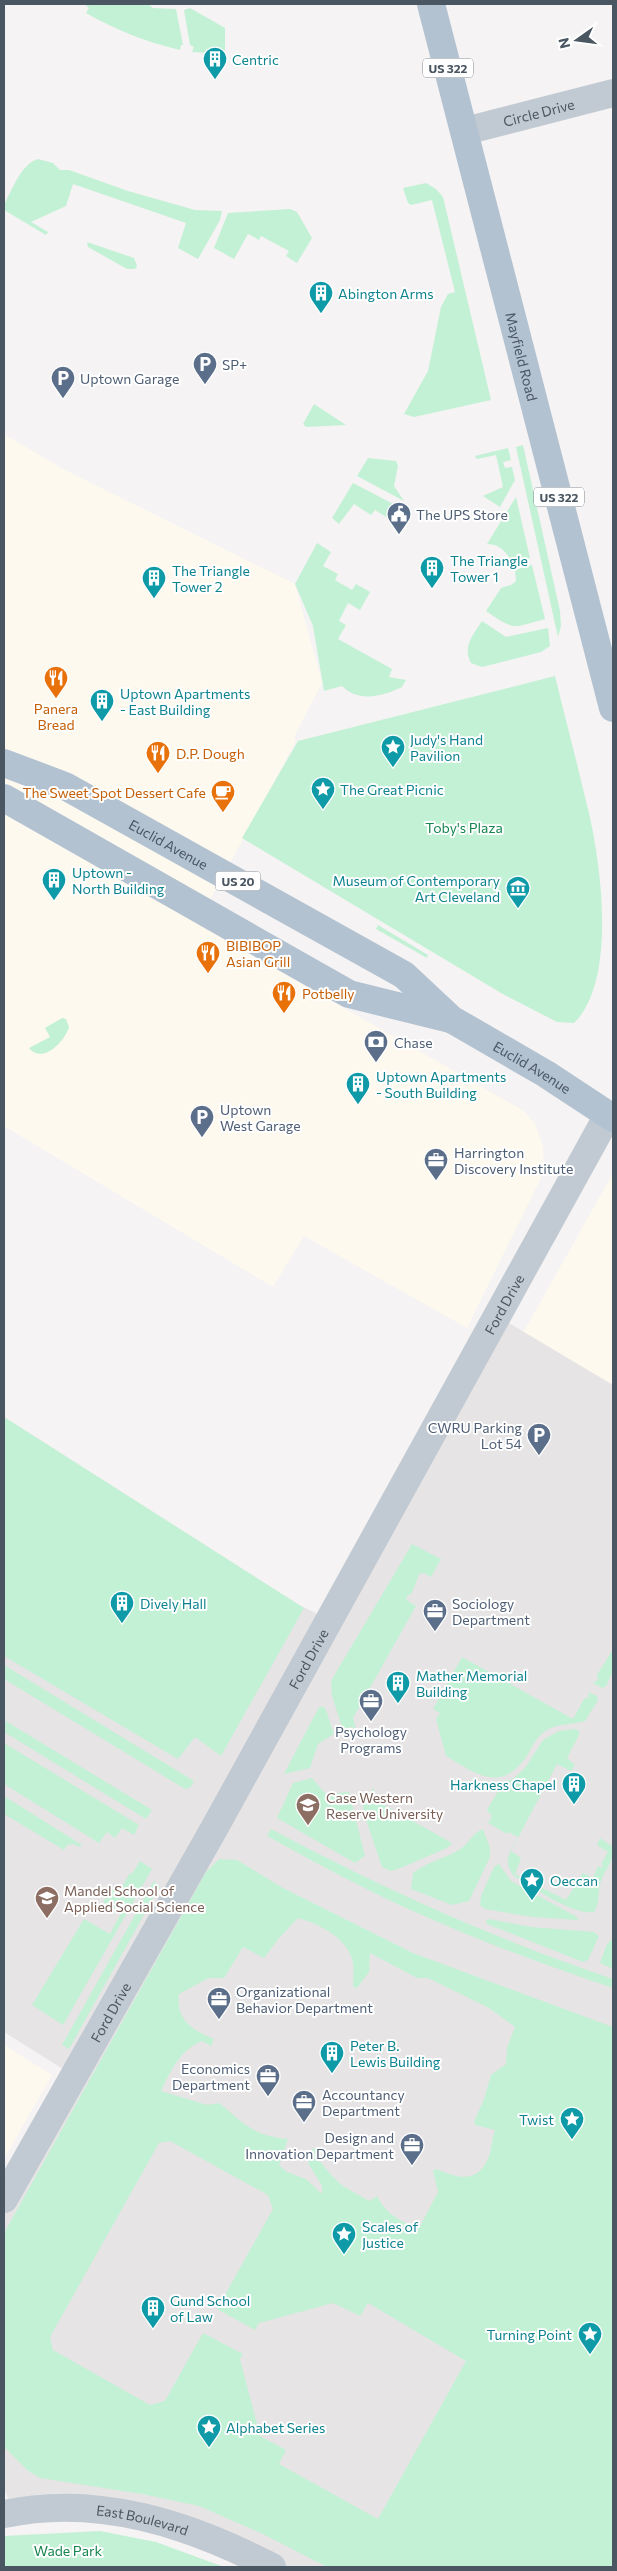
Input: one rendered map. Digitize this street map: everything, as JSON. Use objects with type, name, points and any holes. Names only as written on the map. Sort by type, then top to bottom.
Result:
[{"type":"main road","name":"Mayfield Road","points":[[431,4],[613,708]]},
{"type":"main road","name":"Euclid Avenue","points":[[4,763],[65,786],[404,975],[451,1019],[612,1113]]},
{"type":"main road","name":"Euclid Avenue","points":[[4,798],[349,994],[451,1019]]},
{"type":"street","name":"Circle Drive","points":[[465,132],[613,93]]},
{"type":"street","name":"Ford Drive","points":[[4,2199],[215,1827],[612,1113]]},
{"type":"street","name":"East Boulevard","points":[[4,2514],[56,2508],[128,2513],[174,2525],[224,2544],[272,2567]]},
{"type":"shaded area","points":[[4,434],[63,469],[295,584],[322,683],[294,737],[296,741],[197,924],[524,1111],[535,1124],[543,1146],[544,1165],[540,1180],[467,1328],[304,1236],[273,1287],[4,1126]]},
{"type":"shaded area","points":[[613,1175],[613,1385],[523,1333]]},
{"type":"shaded area","name":"Case Western Reserve University","points":[[497,1316],[613,1385],[613,2567],[272,2567],[174,2525],[13,2512],[4,2488],[4,2199],[74,2076],[4,2032],[4,1417],[299,1605],[328,1619]]},
{"type":"shaded area","points":[[4,2045],[52,2075],[4,2159]]},
{"type":"green space","points":[[84,4],[148,4],[153,8],[176,9],[183,45],[181,45],[180,50],[132,35],[86,13],[89,8]]},
{"type":"green space","points":[[190,8],[225,28],[225,54],[192,52],[194,47],[190,45],[184,10]]},
{"type":"green space","points":[[38,159],[53,163],[60,170],[69,170],[128,191],[195,210],[222,211],[220,220],[198,259],[178,248],[186,223],[73,184],[66,206],[31,222],[48,232],[46,235],[4,210],[4,205],[22,172],[27,166]]},
{"type":"green space","points":[[426,183],[436,189],[443,197],[491,400],[414,417],[404,414],[428,371],[441,307],[448,294],[455,292],[432,200],[411,205],[408,203],[403,188]]},
{"type":"green space","points":[[290,209],[297,212],[312,238],[297,263],[286,256],[289,251],[261,236],[259,240],[248,234],[234,259],[214,248],[228,213]]},
{"type":"green space","points":[[87,242],[134,258],[137,266],[135,269],[127,269],[88,247]]},
{"type":"green space","points":[[314,404],[346,425],[306,427],[303,424]]},
{"type":"green space","points":[[523,445],[560,611],[561,626],[558,637],[516,447]]},
{"type":"green space","points":[[508,448],[511,460],[503,462],[505,468],[512,467],[515,480],[500,507],[483,496],[503,487],[496,455],[477,459],[475,456]]},
{"type":"green space","points":[[368,458],[396,461],[398,466],[394,486],[404,501],[357,476]]},
{"type":"green space","points":[[353,483],[399,507],[391,520],[375,510],[371,515],[354,504],[339,524],[332,518]]},
{"type":"green space","points":[[516,497],[530,558],[513,563],[502,549],[496,545],[487,544]]},
{"type":"green space","points":[[317,543],[331,552],[323,566],[338,574],[335,580],[352,590],[356,584],[370,592],[360,610],[348,603],[339,621],[346,625],[338,639],[392,669],[389,677],[406,680],[402,687],[387,693],[371,696],[356,695],[342,686],[324,691],[313,626],[295,584]]},
{"type":"green space","points":[[532,565],[545,619],[514,626],[503,622],[486,611],[501,588],[511,585],[516,581],[515,570]]},
{"type":"green space","points":[[482,621],[506,637],[548,628],[550,646],[541,652],[482,667],[471,663],[468,646]]},
{"type":"green space","name":"Toby's Plaza","points":[[555,676],[592,827],[601,887],[601,951],[596,979],[588,1004],[574,1023],[557,1022],[501,993],[242,838],[298,741]]},
{"type":"green space","points":[[378,925],[428,955],[427,958],[376,929]]},
{"type":"green space","points":[[62,1018],[66,1019],[69,1027],[63,1039],[53,1049],[41,1054],[35,1053],[29,1048],[50,1037],[45,1028]]},
{"type":"green space","points":[[4,1417],[304,1608],[221,1756],[195,1737],[178,1759],[4,1656]]},
{"type":"green space","points":[[412,1544],[441,1559],[431,1577],[424,1573],[419,1574],[412,1593],[406,1597],[408,1601],[416,1606],[353,1718],[356,1729],[352,1727],[347,1728],[344,1733],[332,1696],[331,1681]]},
{"type":"green space","points":[[612,1651],[613,1671],[606,1686],[602,1688],[593,1683],[598,1680],[597,1675]]},
{"type":"green space","points":[[462,1657],[573,1719],[584,1699],[589,1697],[588,1692],[597,1696],[598,1700],[585,1721],[554,1727],[541,1735],[524,1760],[515,1770],[505,1776],[495,1777],[476,1773],[446,1756],[436,1719],[440,1713],[433,1709]]},
{"type":"green space","points":[[4,1665],[194,1781],[190,1788],[185,1789],[4,1679]]},
{"type":"green space","points":[[319,1707],[324,1707],[326,1710],[334,1734],[318,1744],[310,1768],[284,1774]]},
{"type":"green space","points":[[4,1720],[152,1810],[146,1819],[4,1732]]},
{"type":"green space","points":[[575,1729],[579,1731],[579,1735],[567,1758],[575,1765],[571,1771],[557,1764],[511,1851],[521,1858],[515,1874],[566,1900],[583,1873],[593,1878],[598,1866],[602,1868],[601,1864],[608,1852],[597,1845],[600,1838],[613,1847],[611,1862],[601,1881],[594,1912],[585,1912],[564,1905],[514,1876],[508,1866],[508,1856],[518,1837],[508,1832],[507,1834],[488,1823],[492,1816],[487,1810],[503,1783],[513,1779],[525,1768],[543,1740],[559,1731]]},
{"type":"green space","points":[[4,1743],[139,1825],[134,1835],[122,1828],[115,1838],[107,1832],[99,1843],[4,1784]]},
{"type":"green space","points":[[312,1778],[326,1794],[349,1792],[365,1856],[355,1863],[277,1818],[293,1783]]},
{"type":"green space","points":[[373,1787],[377,1801],[452,1843],[447,1848],[398,1869],[391,1871],[382,1867],[366,1820],[360,1791],[365,1793],[371,1792]]},
{"type":"green space","points":[[4,1796],[82,1845],[80,1847],[73,1844],[67,1845],[64,1850],[4,1814]]},
{"type":"green space","points":[[271,1829],[355,1872],[482,1930],[613,1979],[613,1988],[493,1945],[402,1906],[267,1836]]},
{"type":"green space","points":[[483,1829],[490,1848],[490,1857],[469,1901],[452,1905],[411,1889],[413,1873],[459,1850],[476,1833]]},
{"type":"green space","points":[[219,1859],[237,1860],[283,1888],[413,1953],[613,2027],[613,2567],[327,2567],[263,2534],[199,2506],[142,2494],[40,2478],[27,2470],[4,2447],[4,2233],[206,1872]],"holes":[[[298,1918],[324,1929],[340,1940],[346,1947],[353,1963],[353,1987],[357,1988],[369,1972],[370,1953],[417,1978],[428,1978],[489,2008],[515,2027],[507,2048],[506,2064],[491,2075],[484,2099],[474,2122],[475,2125],[495,2130],[486,2163],[481,2170],[469,2176],[462,2177],[437,2169],[433,2171],[438,2192],[419,2228],[394,2216],[385,2208],[377,2196],[369,2201],[343,2186],[318,2159],[318,2148],[312,2149],[308,2163],[322,2186],[322,2194],[306,2179],[287,2172],[279,2165],[288,2139],[266,2135],[250,2128],[219,2103],[207,2105],[161,2091],[182,2055],[202,2041],[211,2046],[214,2039],[192,2028],[187,2023],[180,2011],[179,1994],[209,1978],[224,1978],[243,1947],[264,1958],[279,1938]],[[170,2141],[268,2195],[273,2209],[217,2309],[255,2330],[259,2323],[333,2303],[360,2316],[368,2303],[466,2361],[378,2519],[279,2464],[286,2450],[260,2436],[240,2359],[243,2354],[203,2333],[165,2401],[150,2405],[53,2350],[50,2337],[159,2143]]]},
{"type":"green space","points":[[140,1861],[152,1869],[63,2025],[32,2005],[84,1919],[110,1934],[121,1913],[103,1902],[114,1887],[120,1890]]},
{"type":"green space","points":[[499,1864],[511,1881],[577,1917],[578,1920],[532,1917],[485,1909],[480,1905],[481,1896],[494,1867]]},
{"type":"green space","points":[[154,1881],[160,1886],[69,2049],[62,2045]]},
{"type":"green space","points":[[486,1920],[531,1927],[594,1932],[599,1936],[588,1960],[583,1962],[487,1924]]},
{"type":"green space","points":[[613,1938],[613,1969],[600,1963],[607,1944]]},
{"type":"green space","name":"Wade Park","points":[[100,2531],[156,2542],[224,2567],[4,2567],[4,2536]]},
{"type":"place","name":"Centric","points":[[215,80]]},
{"type":"place","name":"Abington Arms","points":[[321,314]]},
{"type":"place","name":"SP+","points":[[205,385]]},
{"type":"place","name":"Uptown Garage","points":[[63,399]]},
{"type":"place","name":"The UPS Store","points":[[399,535]]},
{"type":"place","name":"The Triangle Tower 1","points":[[432,589]]},
{"type":"place","name":"The Triangle Tower 2","points":[[154,599]]},
{"type":"place","name":"Panera Bread","points":[[56,699]]},
{"type":"place","name":"Uptown Apartments - East Building","points":[[102,722]]},
{"type":"place","name":"Judy's Hand Pavilion","points":[[393,768]]},
{"type":"place","name":"D.P. Dough","points":[[158,774]]},
{"type":"place","name":"The Great Picnic","points":[[323,810]]},
{"type":"place","name":"The Sweet Spot Dessert Cafe","points":[[223,813]]},
{"type":"place","name":"Uptown - North Building","points":[[54,901]]},
{"type":"place","name":"Museum of Contemporary Art Cleveland","points":[[518,909]]},
{"type":"place","name":"BIBIBOP Asian Grill","points":[[208,974]]},
{"type":"place","name":"Potbelly","points":[[284,1014]]},
{"type":"place","name":"Chase","points":[[376,1063]]},
{"type":"place","name":"Uptown Apartments - South Building","points":[[358,1105]]},
{"type":"place","name":"Uptown West Garage","points":[[202,1138]]},
{"type":"place","name":"Harrington Discovery Institute","points":[[436,1181]]},
{"type":"place","name":"CWRU Parking Lot 54","points":[[539,1456]]},
{"type":"place","name":"Dively Hall","points":[[122,1624]]},
{"type":"place","name":"Sociology Department","points":[[435,1632]]},
{"type":"place","name":"Mather Memorial Building","points":[[398,1704]]},
{"type":"place","name":"Psychology Programs","points":[[371,1722]]},
{"type":"place","name":"Harkness Chapel","points":[[574,1805]]},
{"type":"place","name":"Case Western Reserve University","points":[[308,1826]]},
{"type":"place","name":"Oeccan","points":[[532,1901]]},
{"type":"place","name":"Mandel School of Applied Social Science","points":[[47,1919]]},
{"type":"place","name":"Organizational Behavior Department","points":[[219,2020]]},
{"type":"place","name":"Peter B. Lewis Building","points":[[332,2074]]},
{"type":"place","name":"Economics Department","points":[[268,2097]]},
{"type":"place","name":"Accountancy Department","points":[[304,2123]]},
{"type":"place","name":"Twist","points":[[572,2140]]},
{"type":"place","name":"Design and Innovation Department","points":[[412,2166]]},
{"type":"place","name":"Scales of Justice","points":[[344,2255]]},
{"type":"place","name":"Gund School of Law","points":[[153,2329]]},
{"type":"place","name":"Turning Point","points":[[590,2355]]},
{"type":"place","name":"Alphabet Series","points":[[209,2448]]}]
